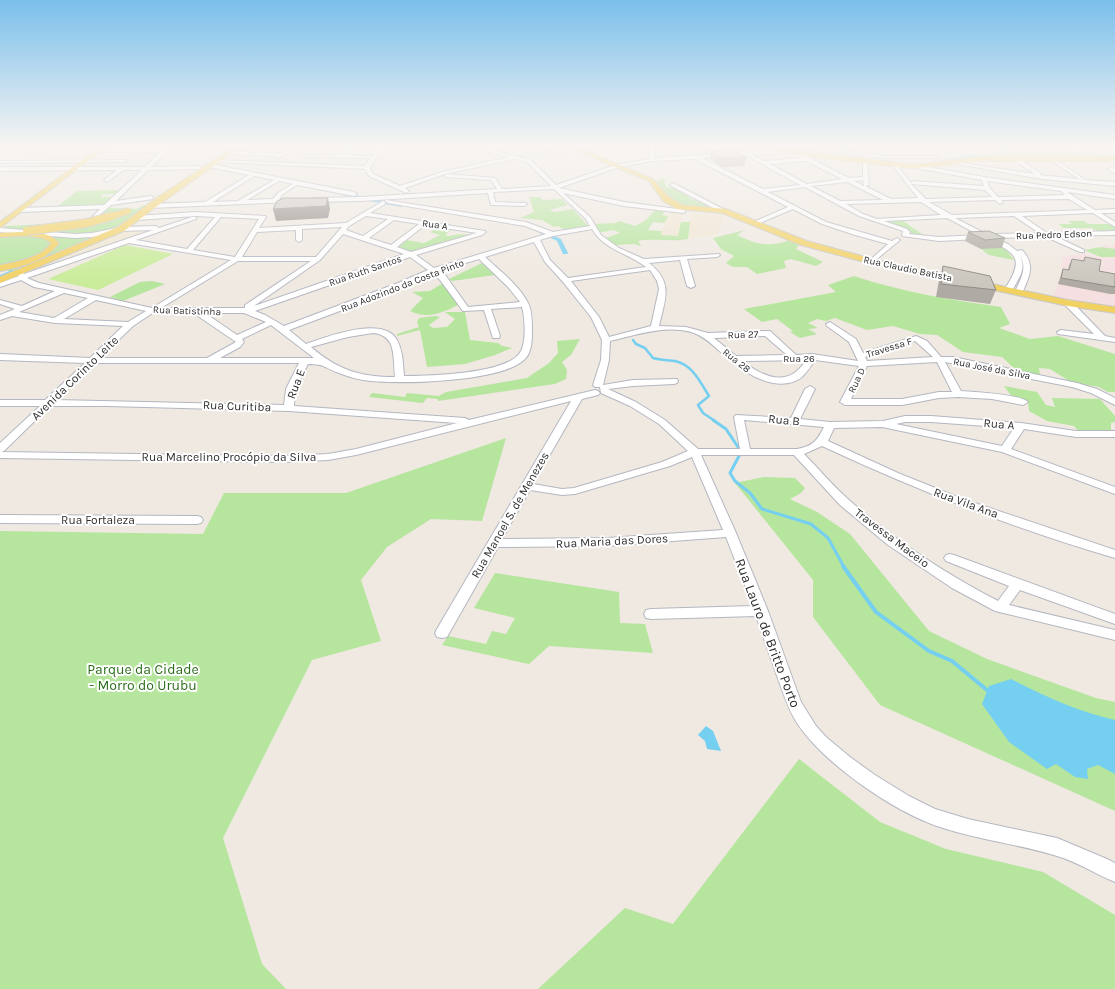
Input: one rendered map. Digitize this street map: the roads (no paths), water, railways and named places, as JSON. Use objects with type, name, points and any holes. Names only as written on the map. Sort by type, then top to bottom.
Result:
[{"type":"main road","points":[[0,226],[46,191]]},
{"type":"main road","points":[[0,235],[27,233],[82,225],[128,211],[151,202],[168,191]]},
{"type":"main road","points":[[654,191],[670,205],[683,211],[726,213]]},
{"type":"main road","points":[[660,191],[666,199],[677,206],[688,209],[726,213]]},
{"type":"main road","points":[[0,280],[120,229],[136,218],[151,202]]},
{"type":"main road","name":"Rua Claudio Batista","points":[[726,213],[804,243],[872,261],[1068,303],[1115,310]]},
{"type":"main road","points":[[0,231],[27,233],[54,240],[56,243],[51,249],[19,271],[0,272]]},
{"type":"main road","points":[[0,268],[19,271]]},
{"type":"main road","points":[[0,275],[14,270],[19,271]]},
{"type":"street","points":[[95,217],[123,191]]},
{"type":"street","points":[[207,203],[226,191]]},
{"type":"street","points":[[0,285],[19,271],[43,270],[130,241],[240,202],[258,191]]},
{"type":"street","points":[[274,201],[284,191]]},
{"type":"street","points":[[327,191],[383,203],[524,227],[549,235]]},
{"type":"street","points":[[340,191],[372,198],[526,224],[549,235]]},
{"type":"street","points":[[406,191],[414,195]]},
{"type":"street","points":[[306,200],[362,199],[472,191]]},
{"type":"street","points":[[490,191],[493,204],[524,204]]},
{"type":"street","points":[[559,191],[588,218],[595,233],[606,242],[643,261],[652,268],[661,280],[663,289],[655,328]]},
{"type":"street","points":[[569,191],[624,204],[683,211]]},
{"type":"street","name":"Rua Claudio Batista","points":[[685,191],[726,213]]},
{"type":"street","points":[[763,191],[835,227],[892,243]]},
{"type":"street","points":[[815,191],[835,203],[869,219],[907,231],[872,261]]},
{"type":"street","points":[[871,191],[890,202]]},
{"type":"street","points":[[917,191],[926,200],[947,214],[1018,250],[1028,264],[1028,270],[1019,292]]},
{"type":"street","points":[[919,191],[926,200]]},
{"type":"street","points":[[990,191],[996,199],[1015,214],[1045,234],[1082,251]]},
{"type":"street","points":[[1062,191],[1115,225]]},
{"type":"street","points":[[1069,191],[1115,197]]},
{"type":"street","points":[[835,203],[1070,196]]},
{"type":"street","points":[[20,210],[151,202],[207,203],[298,200]]},
{"type":"street","points":[[245,311],[318,259],[347,225],[383,203]]},
{"type":"street","points":[[753,224],[793,207]]},
{"type":"street","points":[[869,219],[947,214],[1015,214],[1115,211]]},
{"type":"street","points":[[136,218],[196,214],[219,216],[261,216],[263,218],[237,259]]},
{"type":"street","name":"Rua A","points":[[364,214],[483,232]]},
{"type":"street","points":[[188,251],[219,216]]},
{"type":"street","points":[[365,238],[394,218]]},
{"type":"street","points":[[899,218],[911,226]]},
{"type":"street","points":[[393,247],[424,223]]},
{"type":"street","points":[[256,230],[284,231],[299,227],[347,225]]},
{"type":"street","points":[[299,227],[299,240]]},
{"type":"street","name":"Rua Adozindo da Costa Pinto","points":[[282,329],[383,292],[433,271],[549,235],[592,227]]},
{"type":"street","points":[[0,231],[75,236],[92,235],[120,229],[165,228]]},
{"type":"street","points":[[917,230],[930,238]]},
{"type":"street","points":[[341,231],[411,254],[449,285],[464,308],[469,310],[524,304]]},
{"type":"street","name":"Rua Ruth Santos","points":[[245,311],[411,254],[472,237],[483,232]]},
{"type":"street","name":"Rua Pedro Edson","points":[[904,235],[930,238],[995,239],[1045,234],[1115,232]]},
{"type":"street","points":[[536,239],[550,266],[566,280],[592,313],[606,340],[605,360],[600,389],[633,383],[674,381]]},
{"type":"street","points":[[995,239],[1014,252],[1020,264],[1019,273],[1008,290]]},
{"type":"street","points":[[130,241],[237,259],[318,259]]},
{"type":"street","points":[[643,261],[683,259],[717,255]]},
{"type":"street","points":[[480,256],[512,288],[524,304]]},
{"type":"street","name":"Avenida Corinto Leite","points":[[0,449],[130,324],[237,259]]},
{"type":"street","points":[[683,259],[691,286]]},
{"type":"street","points":[[566,280],[652,268]]},
{"type":"street","name":"Rua Batistinha","points":[[19,271],[25,280],[37,285],[152,310],[245,311],[271,322],[324,361],[346,373],[355,376],[400,379],[440,378],[498,368],[519,360],[526,350],[528,334],[524,304]]},
{"type":"street","points":[[0,318],[64,290]]},
{"type":"street","points":[[55,321],[95,297]]},
{"type":"street","points":[[0,302],[21,308]]},
{"type":"street","points":[[1068,303],[1102,338]]},
{"type":"street","points":[[488,308],[496,336]]},
{"type":"street","points":[[196,311],[237,338],[240,342],[208,361]]},
{"type":"street","points":[[10,313],[55,321],[130,324]]},
{"type":"street","points":[[237,338],[271,322]]},
{"type":"street","name":"Rua D","points":[[830,324],[853,341],[863,360],[845,402],[902,402]]},
{"type":"street","name":"Rua 28","points":[[606,340],[655,328],[685,329],[698,332],[706,336],[733,359],[758,375],[779,380],[792,380],[797,377],[804,370],[812,357]]},
{"type":"street","points":[[304,347],[360,332],[385,332],[390,336],[396,345],[400,379]]},
{"type":"street","points":[[1062,332],[1115,340]]},
{"type":"street","name":"Rua 27","points":[[706,336],[767,334],[795,358]]},
{"type":"street","name":"Travessa F","points":[[863,360],[916,338],[931,348],[940,359]]},
{"type":"street","points":[[0,357],[94,360],[324,361]]},
{"type":"street","name":"Rua 26","points":[[733,359],[812,357],[863,360]]},
{"type":"street","points":[[940,359],[958,394]]},
{"type":"street","name":"Rua José da Silva","points":[[863,360],[940,359],[976,364],[1074,385],[1094,391],[1115,402]]},
{"type":"street","name":"Rua E","points":[[289,408],[288,400],[291,389],[305,361]]},
{"type":"street","name":"Rua Marcelino Procópio da Silva","points":[[0,455],[310,458],[356,452],[578,397],[600,389]]},
{"type":"street","name":"Rua Lauro de Britto Porto","points":[[600,389],[634,404],[662,422],[695,452],[730,533],[761,611],[782,673],[800,717],[825,747],[840,761],[901,800],[938,818],[970,828],[1058,847],[1081,856],[1115,874]]},
{"type":"street","points":[[794,421],[810,389]]},
{"type":"street","points":[[905,420],[902,402],[939,395],[958,394],[992,396],[1023,402]]},
{"type":"street","name":"Rua Manoel S. de Menezes","points":[[442,633],[578,397]]},
{"type":"street","name":"Rua Curitiba","points":[[0,403],[48,402],[289,408],[474,422]]},
{"type":"street","name":"Rua B","points":[[746,452],[739,417],[830,425],[882,424]]},
{"type":"street","points":[[931,419],[934,435]]},
{"type":"street","name":"Rua A","points":[[882,424],[905,420],[931,419],[1021,426],[1076,434],[1115,434]]},
{"type":"street","points":[[882,424],[1004,450],[1115,491]]},
{"type":"street","points":[[526,486],[562,492],[575,491],[666,464],[695,452],[797,452],[807,450],[822,442],[830,425]]},
{"type":"street","points":[[1004,450],[1021,426]]},
{"type":"street","name":"Rua Vila Ana","points":[[822,442],[905,480],[947,497],[1115,554]]},
{"type":"street","name":"Travessa Maceio","points":[[797,452],[844,502],[892,542],[956,585],[1000,608],[1114,635]]},
{"type":"street","name":"Rua Fortaleza","points":[[0,519],[197,520]]},
{"type":"street","name":"Rua Maria das Dores","points":[[493,543],[606,542],[730,533]]},
{"type":"street","points":[[950,558],[1115,619]]},
{"type":"street","points":[[1000,608],[1017,584]]},
{"type":"street","points":[[651,614],[761,611]]},
{"type":"water","points":[[1011,679],[1062,703],[1088,713],[1115,720],[1115,774],[1098,765],[1087,769],[1088,779],[1075,777],[1056,764],[1047,769],[1009,742],[982,704],[989,686]]},
{"type":"water","points":[[706,726],[713,731],[721,751],[707,749],[705,741],[698,735]]},
{"type":"waterway","points":[[341,193],[358,197]]},
{"type":"waterway","points":[[371,200],[401,205]]},
{"type":"waterway","points":[[540,231],[559,240],[565,253]]},
{"type":"waterway","points":[[26,266],[52,255]]},
{"type":"waterway","points":[[0,277],[12,272]]},
{"type":"waterway","points":[[633,340],[636,344],[645,348],[653,358],[675,361],[687,366],[699,380],[709,396],[698,405],[703,413],[715,421]]},
{"type":"waterway","points":[[713,420],[726,429],[738,447]]},
{"type":"waterway","points":[[739,456],[730,473],[735,481],[750,493],[762,509],[811,524],[828,538],[844,567]]},
{"type":"waterway","points":[[843,566],[876,612],[929,651],[952,661],[987,690]]},
{"type":"park label","name":"Parque da Cidade - Morro do Urubu","points":[[143,678]]}]
